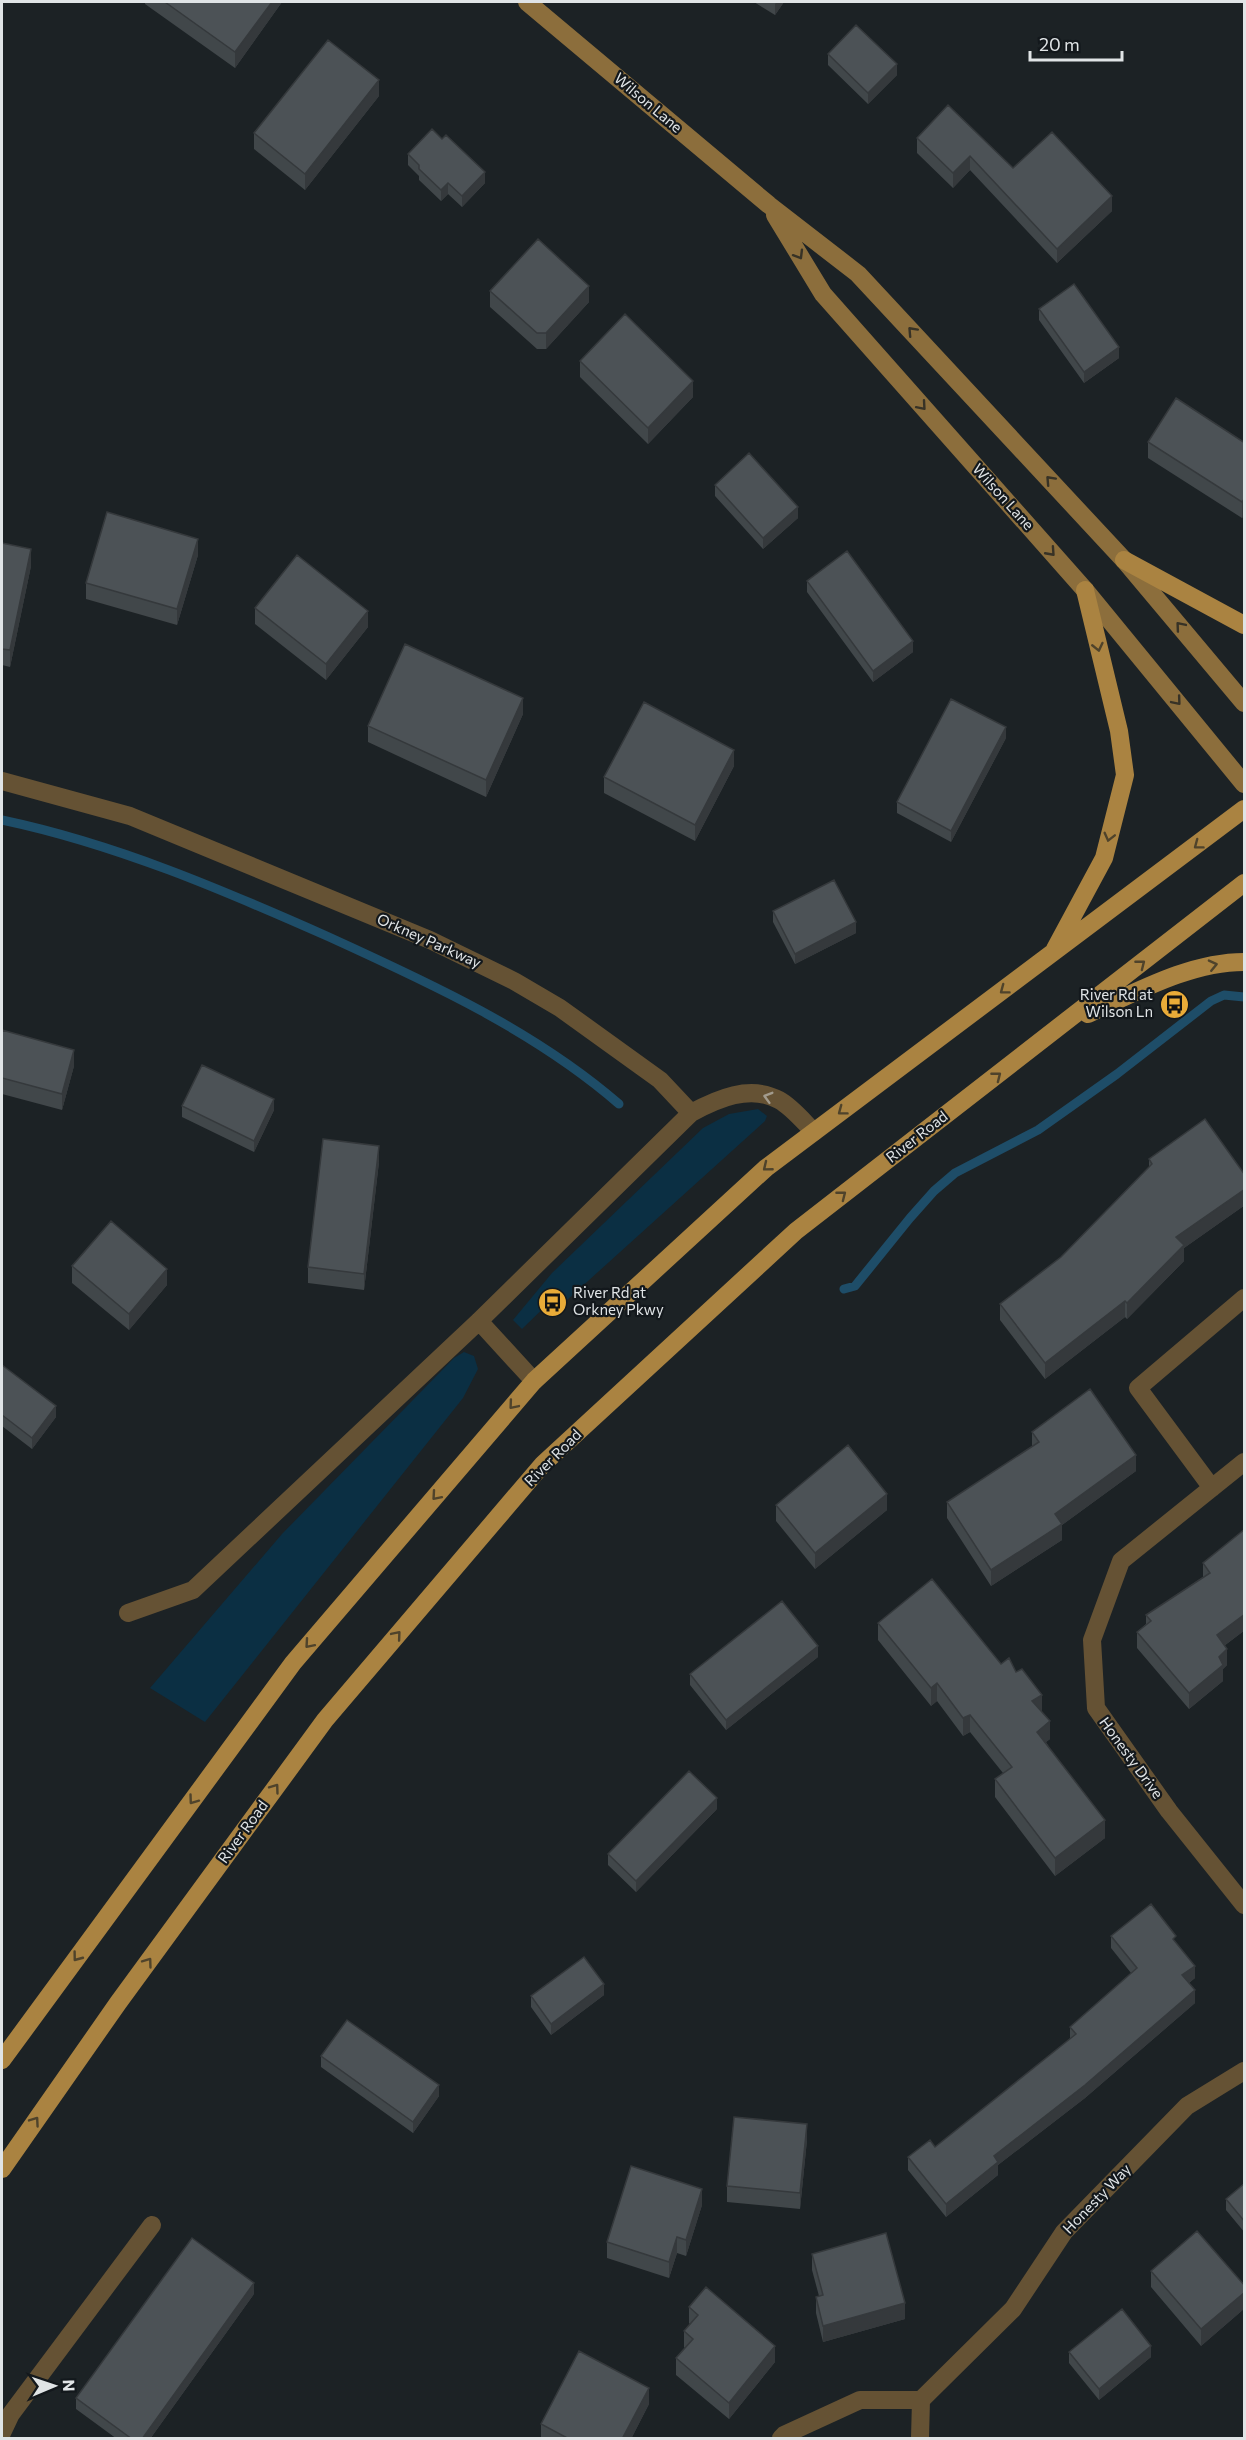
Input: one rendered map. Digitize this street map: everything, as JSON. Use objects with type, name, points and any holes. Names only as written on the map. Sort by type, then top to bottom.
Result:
[{"type":"main road","name":"Wilson Lane","points":[[527,2],[769,205],[858,273],[1124,560],[1245,703]]},
{"type":"main road","name":"Wilson Lane","points":[[769,205],[823,294],[1085,590],[1245,784]]},
{"type":"main road","points":[[1124,560],[1245,625]]},
{"type":"main road","points":[[1051,956],[1104,858],[1125,775],[1119,731],[1085,590]]},
{"type":"main road","points":[[2,2060],[292,1663],[534,1381],[766,1168],[1245,809]]},
{"type":"main road","name":"River Road","points":[[2,2169],[118,2002],[325,1720],[543,1464],[796,1231],[1245,883]]},
{"type":"main road","points":[[1061,1026],[1160,982],[1215,963],[1245,962]]},
{"type":"street","name":"Orkney Parkway","points":[[2,781],[130,816],[462,955],[514,981],[560,1008],[660,1080],[691,1113]]},
{"type":"street","points":[[128,1613],[193,1590],[479,1321],[691,1113],[713,1101],[736,1094],[760,1094],[780,1101],[814,1132]]},
{"type":"street","points":[[1212,1488],[1138,1388],[1245,1298]]},
{"type":"street","points":[[479,1321],[534,1381]]},
{"type":"street","name":"Honesty Drive","points":[[1245,1462],[1121,1561],[1092,1640],[1096,1708],[1169,1811],[1245,1905]]},
{"type":"street","name":"Honesty Way","points":[[921,2400],[1013,2309],[1064,2232],[1187,2106],[1245,2071]]},
{"type":"street","points":[[2,2433],[11,2414],[152,2225]]},
{"type":"street","points":[[781,2439],[784,2434],[860,2400],[921,2400],[920,2439]]},
{"type":"shaded area","points":[[758,1109],[767,1116],[765,1121],[567,1300],[559,1293],[522,1329],[513,1320],[552,1273],[703,1128],[729,1114]]},
{"type":"shaded area","points":[[464,1352],[474,1356],[478,1369],[463,1398],[205,1722],[150,1688],[282,1534],[454,1358]]},
{"type":"building","points":[[165,2],[272,2],[235,52]]},
{"type":"building","points":[[856,25],[897,64],[868,93],[828,54]]},
{"type":"building","points":[[328,40],[379,80],[305,174],[254,133]]},
{"type":"building","points":[[948,105],[1013,168],[1052,132],[1112,196],[1057,249],[970,156],[953,173],[917,138]]},
{"type":"building","points":[[432,129],[442,139],[446,135],[485,172],[462,196],[448,183],[441,190],[419,169],[419,165],[408,154]]},
{"type":"building","points":[[538,239],[589,286],[546,333],[537,333],[490,291]]},
{"type":"building","points":[[1074,284],[1119,347],[1084,372],[1039,309]]},
{"type":"building","points":[[625,314],[693,381],[648,428],[580,361]]},
{"type":"building","points":[[1176,398],[1245,443],[1245,498],[1242,502],[1148,442]]},
{"type":"building","points":[[749,453],[798,507],[763,538],[715,485]]},
{"type":"building","points":[[107,512],[198,539],[177,609],[86,583]]},
{"type":"building","points":[[2,543],[31,549],[10,650],[2,649]]},
{"type":"building","points":[[847,551],[913,641],[873,671],[807,581]]},
{"type":"building","points":[[297,555],[368,611],[326,664],[255,608]]},
{"type":"building","points":[[405,644],[523,698],[486,780],[368,726]]},
{"type":"building","points":[[951,699],[1006,727],[951,831],[897,802]]},
{"type":"building","points":[[644,702],[734,750],[695,825],[604,777]]},
{"type":"building","points":[[834,880],[856,922],[795,954],[773,911]]},
{"type":"building","points":[[2,1030],[74,1050],[62,1094],[2,1078]]},
{"type":"building","points":[[202,1065],[274,1099],[254,1141],[182,1106]]},
{"type":"building","points":[[1205,1119],[1245,1175],[1245,1189],[1176,1237],[1184,1245],[1127,1303],[1125,1301],[1045,1363],[1000,1304],[1061,1257],[1152,1164],[1149,1159]]},
{"type":"building","points":[[323,1139],[379,1146],[364,1274],[308,1267]]},
{"type":"building","points":[[111,1221],[167,1269],[129,1314],[72,1266]]},
{"type":"building","points":[[2,1365],[56,1406],[32,1438],[2,1415]]},
{"type":"building","points":[[1090,1389],[1136,1455],[1055,1514],[1062,1524],[991,1570],[947,1502],[1039,1442],[1032,1432]]},
{"type":"building","points":[[848,1445],[887,1494],[815,1553],[776,1505]]},
{"type":"building","points":[[1245,1529],[1245,1614],[1217,1635],[1227,1649],[1219,1657],[1223,1665],[1189,1693],[1137,1632],[1151,1621],[1146,1615],[1210,1573],[1203,1563]]},
{"type":"building","points":[[932,1579],[1001,1664],[1009,1658],[1016,1672],[1022,1669],[1042,1695],[1032,1701],[1050,1721],[1037,1732],[1105,1820],[1055,1858],[995,1779],[1012,1767],[970,1715],[963,1718],[937,1683],[931,1688],[878,1623]]},
{"type":"building","points":[[782,1601],[818,1646],[726,1720],[690,1674]]},
{"type":"building","points":[[689,1771],[717,1798],[636,1881],[608,1854]]},
{"type":"building","points":[[1151,1904],[1176,1936],[1173,1939],[1195,1966],[1182,1975],[1195,1990],[1085,2085],[994,2156],[998,2162],[946,2204],[908,2157],[930,2140],[935,2147],[1076,2034],[1070,2027],[1137,1968],[1111,1936]]},
{"type":"building","points":[[584,1957],[604,1984],[551,2024],[531,1996]]},
{"type":"building","points":[[347,2020],[439,2085],[413,2122],[321,2056]]},
{"type":"building","points":[[734,2117],[807,2124],[800,2193],[727,2186]]},
{"type":"building","points":[[631,2166],[702,2189],[686,2240],[677,2237],[669,2262],[607,2242]]},
{"type":"building","points":[[1245,2183],[1245,2222],[1226,2199]]},
{"type":"building","points":[[1197,2231],[1245,2286],[1245,2292],[1201,2329],[1151,2271]]},
{"type":"building","points":[[886,2233],[905,2303],[823,2326],[816,2297],[823,2295],[812,2254]]},
{"type":"building","points":[[192,2238],[254,2283],[142,2439],[132,2439],[76,2398]]},
{"type":"building","points":[[706,2287],[775,2346],[729,2403],[676,2358],[693,2339],[684,2331],[698,2315],[689,2307]]},
{"type":"building","points":[[1122,2309],[1151,2346],[1099,2389],[1069,2352]]},
{"type":"building","points":[[579,2351],[649,2388],[622,2439],[569,2439],[541,2424]]},
{"type":"waterway","points":[[2,820],[128,855],[249,902],[367,954],[517,1031],[587,1078],[619,1104]]},
{"type":"waterway","points":[[844,1289],[855,1286],[910,1218],[934,1191],[955,1173],[1038,1130],[1117,1074],[1211,1001],[1224,995],[1244,997]]},
{"type":"place","name":"River Rd at Wilson Ln","points":[[1174,1004]]},
{"type":"place","name":"River Rd at Orkney Pkwy","points":[[552,1302]]}]
